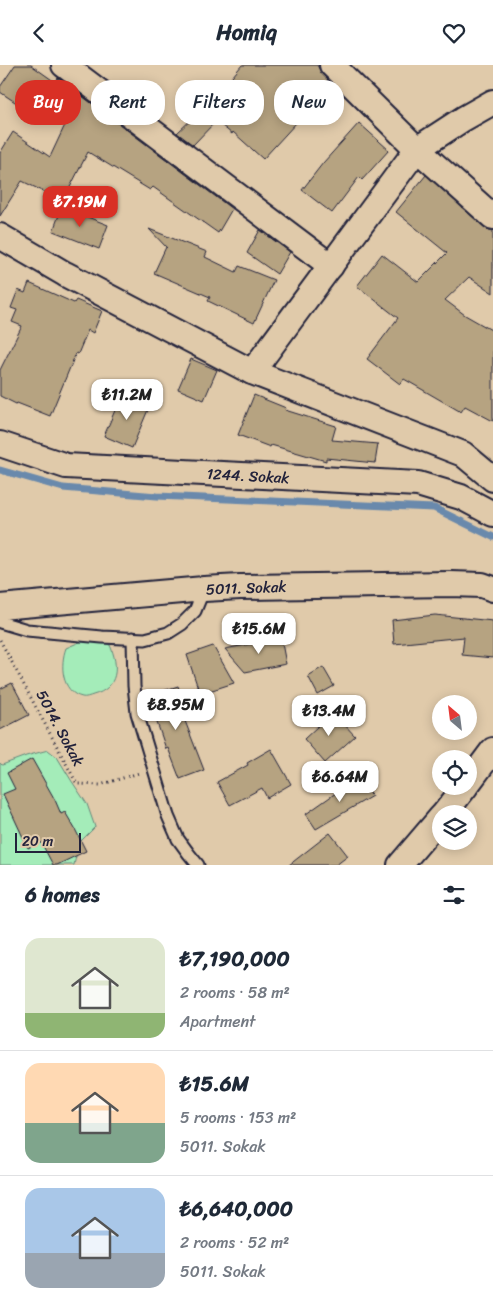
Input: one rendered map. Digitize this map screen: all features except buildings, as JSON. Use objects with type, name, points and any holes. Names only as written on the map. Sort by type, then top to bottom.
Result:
[{"type":"street","points":[[64,65],[331,266]]},
{"type":"street","points":[[332,65],[417,149],[493,217]]},
{"type":"street","points":[[252,373],[417,149],[463,119],[493,103]]},
{"type":"street","points":[[0,236],[66,274],[252,373],[463,454],[493,479]]},
{"type":"street","name":"1244. Sokak","points":[[0,444],[66,466],[418,484],[460,497],[493,514]]},
{"type":"street","name":"5011. Sokak","points":[[0,607],[204,589],[250,587],[451,584],[482,585],[493,589]]},
{"type":"street","points":[[477,771],[493,750]]},
{"type":"street","points":[[451,805],[459,795]]},
{"type":"street","points":[[400,865],[432,828]]},
{"type":"lane","points":[[0,622],[27,630],[145,639],[168,633],[182,624],[195,611],[204,589]]},
{"type":"lane","points":[[133,638],[134,686],[137,713],[168,816],[178,839],[198,865]]},
{"type":"path","name":"5014. Sokak","points":[[0,639],[77,784],[100,785],[154,768]]},
{"type":"green space","points":[[82,641],[96,641],[110,645],[115,661],[115,675],[108,687],[102,692],[85,697],[75,694],[66,684],[63,669],[66,648]]},
{"type":"green space","points":[[48,750],[57,757],[87,804],[95,827],[79,843],[74,865],[0,865],[0,763],[2,765]]},
{"type":"waterway","points":[[0,470],[63,488],[157,496],[434,508],[493,537]]}]
